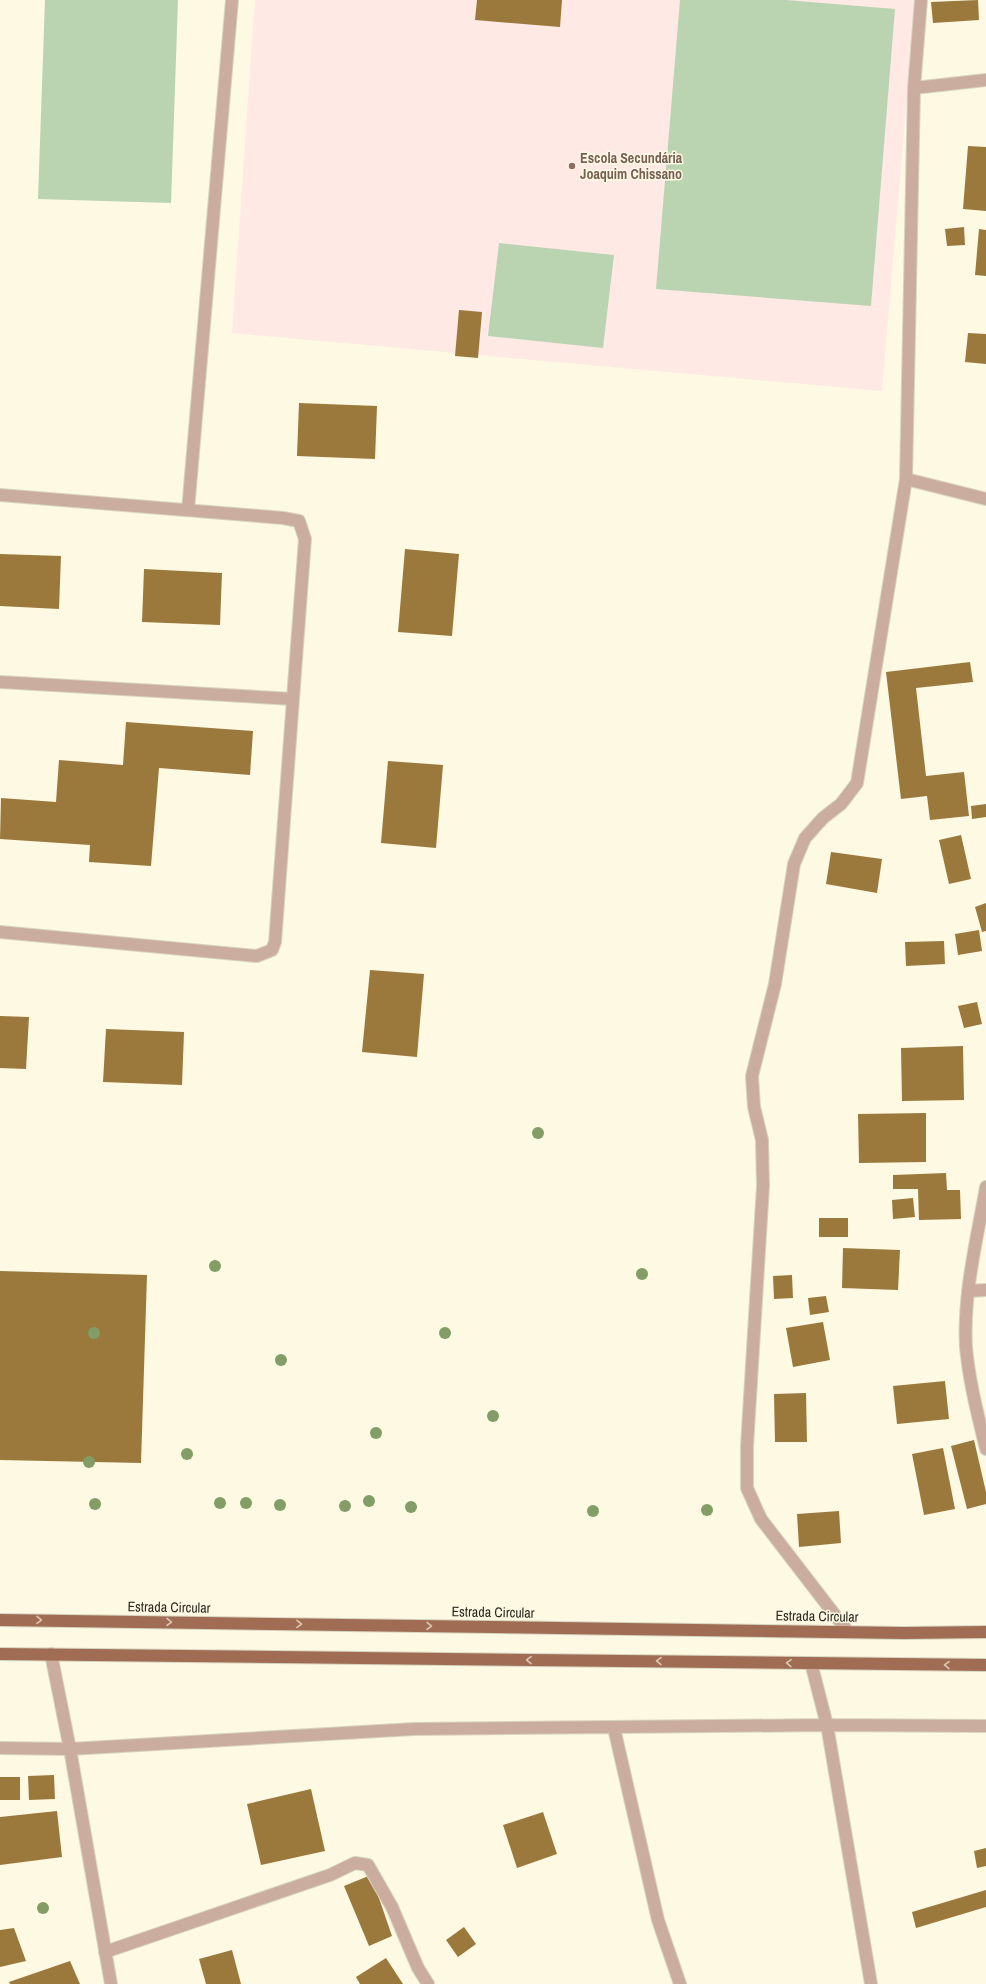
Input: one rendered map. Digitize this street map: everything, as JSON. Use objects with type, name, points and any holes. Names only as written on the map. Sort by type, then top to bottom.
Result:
[{"type":"main road","name":"Estrada Circular","points":[[0,1620],[848,1632],[986,1632]]},
{"type":"main road","points":[[0,1654],[986,1665]]},
{"type":"street","points":[[188,510],[232,0]]},
{"type":"street","points":[[848,1632],[762,1519],[747,1488],[747,1446],[763,1186],[762,1140],[754,1106],[752,1076],[775,984],[794,864],[805,838],[823,818],[841,804],[857,783],[906,479],[914,88],[921,0]]},
{"type":"street","points":[[914,88],[986,80]]},
{"type":"street","points":[[906,479],[986,499]]},
{"type":"street","points":[[0,495],[283,518],[299,521],[305,539],[275,942],[272,950],[257,956],[0,932]]},
{"type":"street","points":[[0,682],[293,699]]},
{"type":"street","points":[[986,1187],[968,1291],[966,1347],[977,1414],[986,1449]]},
{"type":"street","points":[[968,1291],[986,1290]]},
{"type":"street","points":[[51,1654],[70,1749],[111,1984]]},
{"type":"street","points":[[811,1663],[827,1725],[871,1984]]},
{"type":"street","points":[[0,1748],[70,1749],[414,1729],[827,1725],[986,1726]]},
{"type":"street","points":[[614,1728],[658,1920],[680,1984]]},
{"type":"street","points":[[105,1952],[330,1875],[355,1863],[368,1864],[392,1907],[418,1968],[428,1984]]},
{"type":"shaded area","name":"Escola Secundária Joaquim Chissano","points":[[255,0],[915,0],[882,391],[232,333]]},
{"type":"green space","points":[[45,0],[178,0],[171,203],[38,199]]},
{"type":"green space","points":[[680,0],[786,0],[895,9],[871,306],[656,289]]},
{"type":"green space","points":[[499,243],[614,255],[603,348],[488,336]]},
{"type":"building","points":[[477,0],[562,0],[560,27],[475,20]]},
{"type":"building","points":[[978,0],[979,20],[933,23],[931,2]]},
{"type":"building","points":[[968,146],[986,147],[986,211],[963,209]]},
{"type":"building","points":[[964,227],[965,245],[947,246],[945,229]]},
{"type":"building","points":[[979,229],[986,230],[986,276],[975,275]]},
{"type":"building","points":[[459,310],[482,312],[478,358],[455,356]]},
{"type":"building","points":[[968,333],[986,334],[986,364],[965,362]]},
{"type":"building","points":[[299,403],[377,406],[375,459],[297,456]]},
{"type":"building","points":[[405,549],[459,554],[452,636],[398,632]]},
{"type":"building","points":[[0,554],[61,556],[59,609],[0,606]]},
{"type":"building","points":[[144,569],[222,573],[220,625],[142,622]]},
{"type":"building","points":[[970,662],[973,682],[916,688],[926,776],[964,772],[969,816],[930,820],[927,796],[901,799],[886,672]]},
{"type":"building","points":[[126,722],[253,731],[250,775],[159,768],[151,866],[89,862],[90,845],[0,839],[1,798],[56,802],[59,760],[123,765]]},
{"type":"building","points":[[388,761],[443,765],[436,848],[381,843]]},
{"type":"building","points":[[986,804],[986,817],[972,819],[971,806]]},
{"type":"building","points":[[961,835],[971,879],[949,884],[939,840]]},
{"type":"building","points":[[831,852],[882,859],[877,893],[826,884]]},
{"type":"building","points":[[986,903],[986,931],[982,932],[975,907]]},
{"type":"building","points":[[979,930],[982,951],[958,955],[955,934]]},
{"type":"building","points":[[944,941],[945,964],[906,966],[905,942]]},
{"type":"building","points":[[370,970],[424,974],[417,1057],[362,1052]]},
{"type":"building","points":[[977,1002],[982,1024],[964,1028],[958,1006]]},
{"type":"building","points":[[0,1016],[29,1017],[26,1069],[0,1068]]},
{"type":"building","points":[[106,1029],[184,1032],[182,1085],[103,1082]]},
{"type":"building","points":[[963,1046],[964,1100],[902,1101],[901,1048]]},
{"type":"building","points":[[926,1113],[926,1162],[859,1163],[858,1114]]},
{"type":"building","points":[[946,1173],[947,1190],[960,1190],[961,1219],[919,1220],[918,1189],[893,1189],[893,1175]]},
{"type":"building","points":[[913,1198],[915,1217],[893,1219],[892,1200]]},
{"type":"building","points":[[819,1218],[848,1218],[848,1237],[819,1237]]},
{"type":"building","points":[[843,1248],[900,1250],[898,1290],[842,1288]]},
{"type":"building","points":[[0,1271],[147,1275],[141,1463],[0,1460]]},
{"type":"building","points":[[792,1275],[793,1298],[774,1299],[773,1276]]},
{"type":"building","points":[[826,1296],[829,1312],[810,1315],[808,1298]]},
{"type":"building","points":[[823,1322],[830,1360],[793,1367],[786,1328]]},
{"type":"building","points":[[945,1381],[949,1419],[897,1424],[893,1386]]},
{"type":"building","points":[[806,1393],[807,1442],[775,1442],[774,1394]]},
{"type":"building","points":[[974,1440],[986,1492],[986,1504],[967,1509],[951,1446]]},
{"type":"building","points":[[943,1448],[955,1509],[924,1515],[912,1454]]},
{"type":"building","points":[[839,1511],[841,1543],[799,1547],[797,1514]]},
{"type":"building","points":[[54,1775],[55,1799],[29,1800],[28,1776]]},
{"type":"building","points":[[0,1777],[20,1777],[20,1800],[0,1800]]},
{"type":"building","points":[[311,1789],[325,1851],[261,1865],[247,1804]]},
{"type":"building","points":[[57,1811],[62,1857],[0,1865],[0,1817]]},
{"type":"building","points":[[543,1812],[557,1854],[517,1868],[503,1825]]},
{"type":"building","points":[[986,1848],[986,1866],[977,1868],[974,1851]]},
{"type":"building","points":[[371,1875],[392,1936],[369,1946],[344,1886]]},
{"type":"building","points":[[986,1890],[986,1907],[916,1928],[912,1912]]},
{"type":"building","points":[[464,1927],[476,1944],[458,1957],[446,1940]]},
{"type":"building","points":[[14,1928],[26,1961],[0,1967],[0,1930]]},
{"type":"building","points":[[232,1950],[241,1984],[206,1984],[199,1959]]},
{"type":"building","points":[[386,1958],[403,1984],[360,1984],[356,1977]]},
{"type":"building","points":[[70,1961],[80,1984],[10,1984],[9,1982]]},
{"type":"place","name":"Escola Secundária Joaquim Chissano","points":[[572,166]]}]
